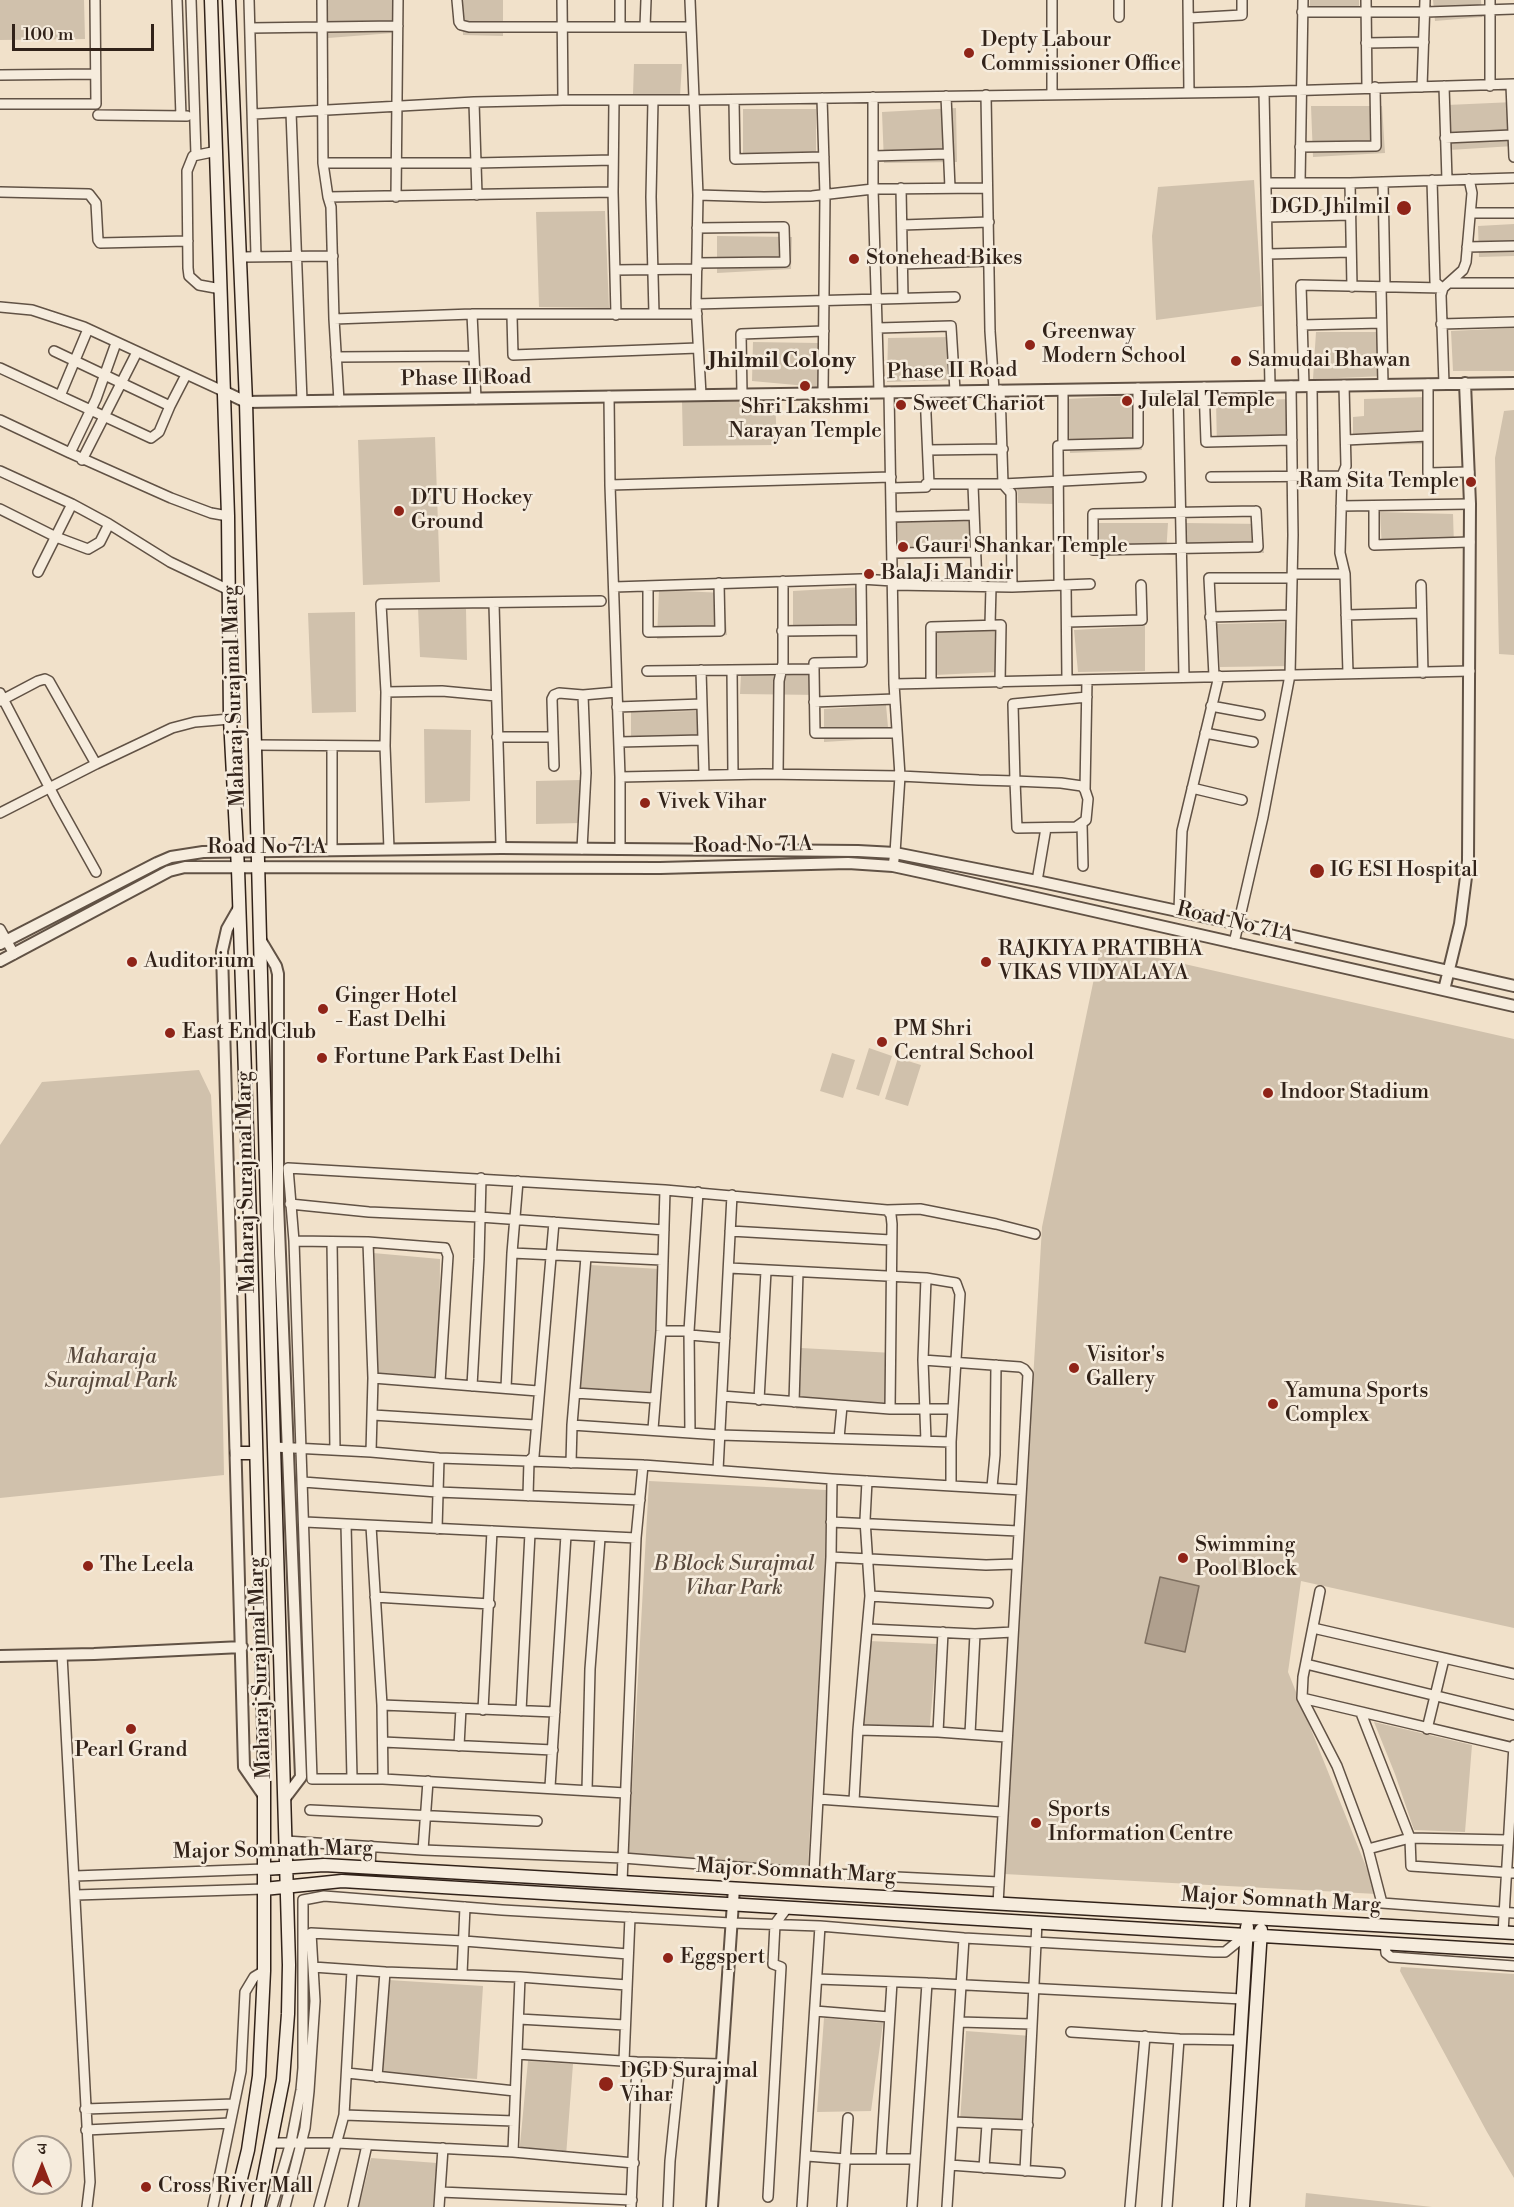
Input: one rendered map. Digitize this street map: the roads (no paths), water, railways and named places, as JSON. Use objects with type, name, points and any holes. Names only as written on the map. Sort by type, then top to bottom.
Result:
[{"type":"main road","name":"Maharaj Surajmal Marg","points":[[211,0],[225,392],[230,719],[238,868],[264,1796],[264,1971],[259,2076],[248,2150],[234,2207]]},
{"type":"main road","name":"Maharaj Surajmal Marg","points":[[229,0],[242,257],[261,941],[278,1204],[286,1888],[289,1965],[283,2080],[258,2207]]},
{"type":"main road","points":[[237,1453],[256,1453]]},
{"type":"main road","name":"Major Somnath Marg","points":[[264,1869],[324,1865],[1508,1933]]},
{"type":"main road","name":"Major Somnath Marg","points":[[264,1890],[342,1881],[1514,1951]]},
{"type":"main road","points":[[1061,1907],[1061,1923]]},
{"type":"main road","points":[[1230,2207],[1247,1919]]},
{"type":"main road","points":[[1243,2207],[1262,1919]]},
{"type":"street","points":[[0,104],[96,104],[95,0]]},
{"type":"street","points":[[177,0],[181,116]]},
{"type":"street","points":[[191,0],[196,155]]},
{"type":"street","points":[[249,0],[254,114],[256,256]]},
{"type":"street","points":[[322,0],[323,163],[331,207],[339,401]]},
{"type":"street","points":[[396,197],[398,0]]},
{"type":"street","points":[[457,0],[459,22],[469,27],[691,27]]},
{"type":"street","points":[[561,0],[563,100]]},
{"type":"street","points":[[620,0],[620,27]]},
{"type":"street","points":[[645,27],[646,0]]},
{"type":"street","points":[[690,0],[698,195],[697,309],[701,395]]},
{"type":"street","points":[[1052,0],[1052,94]]},
{"type":"street","points":[[1119,0],[1119,17]]},
{"type":"street","points":[[1188,0],[1189,93]]},
{"type":"street","points":[[1189,18],[1242,15],[1242,0]]},
{"type":"street","points":[[1300,183],[1303,0]]},
{"type":"street","points":[[1300,147],[1376,146],[1366,43],[1366,0]]},
{"type":"street","points":[[1422,87],[1425,0]]},
{"type":"street","points":[[1302,12],[1426,12],[1490,4],[1514,9]]},
{"type":"street","points":[[1490,4],[1490,86]]},
{"type":"street","points":[[250,28],[398,26]]},
{"type":"street","points":[[1366,43],[1424,42]]},
{"type":"street","points":[[0,75],[95,74]]},
{"type":"street","points":[[254,114],[474,102],[1264,92],[1371,87],[1513,85],[1514,157]]},
{"type":"street","points":[[1444,86],[1447,180]]},
{"type":"street","points":[[1264,92],[1270,386]]},
{"type":"street","points":[[986,95],[990,331],[1003,449],[1003,484],[1011,493],[1012,587]]},
{"type":"street","points":[[946,96],[950,188]]},
{"type":"street","points":[[873,97],[873,189],[878,328],[891,477],[894,684],[900,776],[896,853],[893,866]]},
{"type":"street","points":[[822,98],[825,195],[823,393]]},
{"type":"street","points":[[734,99],[735,159],[824,157]]},
{"type":"street","points":[[614,100],[613,192],[616,315]]},
{"type":"street","points":[[653,100],[654,314]]},
{"type":"street","points":[[474,102],[477,195]]},
{"type":"street","points":[[291,112],[302,401]]},
{"type":"street","points":[[98,116],[195,116]]},
{"type":"street","points":[[1445,138],[1512,135]]},
{"type":"street","points":[[217,151],[196,155],[190,161],[187,171],[189,276],[199,285],[221,289]]},
{"type":"street","points":[[236,154],[254,154]]},
{"type":"street","points":[[873,156],[948,154]]},
{"type":"street","points":[[323,163],[613,160]]},
{"type":"street","points":[[1444,384],[1440,304],[1447,286],[1463,270],[1471,213],[1472,193],[1469,178]]},
{"type":"street","points":[[1266,183],[1514,178]]},
{"type":"street","points":[[1432,180],[1435,282],[1447,286]]},
{"type":"street","points":[[1383,182],[1385,285],[1381,287],[1383,385]]},
{"type":"street","points":[[1350,183],[1352,286]]},
{"type":"street","points":[[902,188],[903,298]]},
{"type":"street","points":[[698,195],[764,197],[825,195],[873,189],[986,188]]},
{"type":"street","points":[[0,192],[89,194],[96,202],[100,243],[188,241]]},
{"type":"street","points":[[328,197],[613,192]]},
{"type":"street","points":[[1471,213],[1514,213]]},
{"type":"street","points":[[1267,217],[1351,215]]},
{"type":"street","points":[[902,225],[988,222]]},
{"type":"street","points":[[615,270],[785,262],[784,227],[697,228]]},
{"type":"street","points":[[1467,248],[1514,246]]},
{"type":"street","points":[[1268,254],[1351,252]]},
{"type":"street","points":[[242,257],[333,256]]},
{"type":"street","points":[[902,264],[989,261]]},
{"type":"street","points":[[1313,477],[1301,285],[1381,287],[1514,283]]},
{"type":"street","points":[[334,319],[472,314],[512,316],[654,314],[825,300],[955,297]]},
{"type":"street","points":[[0,308],[32,310],[88,329],[246,402]]},
{"type":"street","points":[[472,314],[476,399]]},
{"type":"street","points":[[512,316],[513,355],[698,348]]},
{"type":"street","points":[[1441,324],[1514,322]]},
{"type":"street","points":[[1302,325],[1381,323]]},
{"type":"street","points":[[878,328],[951,326],[955,391]]},
{"type":"street","points":[[60,396],[88,329]]},
{"type":"street","points":[[742,394],[741,334],[824,331]]},
{"type":"street","points":[[70,453],[90,411],[116,343]]},
{"type":"street","points":[[54,351],[170,406]]},
{"type":"street","points":[[82,460],[137,352]]},
{"type":"street","points":[[336,357],[474,356]]},
{"type":"street","points":[[0,368],[151,438],[159,432],[186,375]]},
{"type":"street","name":"Phase II Road","points":[[246,402],[1514,382]]},
{"type":"street","points":[[1444,990],[1462,913],[1468,861],[1470,504],[1465,383]]},
{"type":"street","points":[[1428,384],[1428,473],[1469,472]]},
{"type":"street","points":[[1344,385],[1346,466],[1342,476],[1340,553],[1345,574],[1348,673]]},
{"type":"street","points":[[1234,943],[1263,817],[1290,675],[1291,386]]},
{"type":"street","points":[[1204,387],[1206,442],[1292,440]]},
{"type":"street","points":[[1067,680],[1067,622],[1063,585],[1058,446],[1138,444],[1137,388]]},
{"type":"street","points":[[1178,388],[1184,677]]},
{"type":"street","points":[[1063,390],[1063,445]]},
{"type":"street","points":[[925,392],[929,484]]},
{"type":"street","points":[[609,396],[620,849]]},
{"type":"street","points":[[0,420],[82,460],[171,498],[211,513],[228,516]]},
{"type":"street","points":[[1346,440],[1428,436]]},
{"type":"street","points":[[928,450],[1003,449]]},
{"type":"street","points":[[0,471],[72,504],[170,562],[228,590]]},
{"type":"street","points":[[1211,477],[1342,476]]},
{"type":"street","points":[[610,485],[891,477]]},
{"type":"street","points":[[891,488],[926,487],[926,484],[973,485],[1141,477]]},
{"type":"street","points":[[973,485],[977,586]]},
{"type":"street","points":[[38,572],[72,504]]},
{"type":"street","points":[[1341,506],[1470,504]]},
{"type":"street","points":[[1374,506],[1374,545],[1470,542]]},
{"type":"street","points":[[0,509],[83,548],[92,548],[100,542],[109,524]]},
{"type":"street","points":[[1256,512],[1258,547],[1181,549],[1093,550],[1093,514],[1256,512]]},
{"type":"street","points":[[892,517],[974,515]]},
{"type":"street","points":[[892,553],[975,552]]},
{"type":"street","points":[[1179,910],[1182,831],[1216,676],[1209,578],[1345,574]]},
{"type":"street","points":[[614,587],[861,579],[893,583],[1012,587],[1090,584]]},
{"type":"street","points":[[861,579],[862,662],[814,663],[814,733],[897,733]]},
{"type":"street","points":[[778,774],[783,581]]},
{"type":"street","points":[[648,586],[648,632],[720,631],[719,583]]},
{"type":"street","points":[[1067,622],[1142,620],[1141,585]]},
{"type":"street","points":[[1421,585],[1423,673]]},
{"type":"street","points":[[990,625],[991,586]]},
{"type":"street","points":[[389,849],[385,746],[386,692],[381,604],[601,601]]},
{"type":"street","points":[[494,604],[501,848]]},
{"type":"street","points":[[1346,615],[1421,613]]},
{"type":"street","points":[[1210,617],[1291,615]]},
{"type":"street","points":[[931,683],[931,627],[990,625],[1001,625],[1000,682]]},
{"type":"street","points":[[782,630],[861,630]]},
{"type":"street","points":[[647,671],[814,669]]},
{"type":"street","points":[[701,670],[704,775]]},
{"type":"street","points":[[732,670],[734,774]]},
{"type":"street","points":[[894,684],[1470,671]]},
{"type":"street","points":[[96,764],[48,681],[45,679],[38,681],[1,697],[96,872]]},
{"type":"street","points":[[1087,680],[1087,697],[1085,790],[1088,811],[1086,820],[1076,827],[1017,828],[1013,704],[1087,697]]},
{"type":"street","points":[[386,692],[442,691],[496,696]]},
{"type":"street","points":[[554,766],[552,699],[554,695],[617,692]]},
{"type":"street","points":[[582,849],[586,773],[583,694]]},
{"type":"street","points":[[814,702],[895,699]]},
{"type":"street","points":[[617,706],[702,704]]},
{"type":"street","points":[[1211,706],[1260,715]]},
{"type":"street","points":[[1,810],[182,724],[230,719]]},
{"type":"street","points":[[1205,733],[1253,742]]},
{"type":"street","points":[[497,737],[553,736]]},
{"type":"street","points":[[619,742],[702,740]]},
{"type":"street","points":[[256,745],[385,746]]},
{"type":"street","points":[[332,746],[332,850]]},
{"type":"street","points":[[620,777],[734,774],[900,776],[1061,783],[1082,786],[1085,790]]},
{"type":"street","points":[[1192,788],[1242,800]]},
{"type":"street","points":[[1082,824],[1083,866]]},
{"type":"street","points":[[1037,881],[1046,828]]},
{"type":"street","name":"Road No 71A","points":[[3,943],[171,857],[203,852],[501,848],[896,853],[1179,910],[1514,986]]},
{"type":"street","name":"Road No 71A","points":[[0,961],[169,871],[185,867],[660,868],[848,863],[893,866],[1514,1006]]},
{"type":"street","name":"Maharaj Surajmal Marg","points":[[239,908],[227,929],[222,951],[244,1767],[264,1796]]},
{"type":"street","points":[[0,929],[3,943],[14,954]]},
{"type":"street","points":[[626,1793],[428,1781],[312,1779],[294,1241],[278,1204],[288,1167],[698,1192],[887,1210],[920,1209],[1035,1234]]},
{"type":"street","points":[[472,1386],[481,1178]]},
{"type":"street","points":[[506,1388],[512,1253],[518,1181]]},
{"type":"street","points":[[653,1430],[661,1331],[665,1190]]},
{"type":"street","points":[[690,1433],[689,1333],[698,1192]]},
{"type":"street","points":[[718,1470],[732,1195]]},
{"type":"street","points":[[278,1204],[369,1212],[664,1230]]},
{"type":"street","points":[[887,1210],[891,1215],[892,1277],[890,1409]]},
{"type":"street","points":[[528,1496],[529,1461],[534,1456],[554,1222]]},
{"type":"street","points":[[730,1231],[891,1240]]},
{"type":"street","points":[[294,1241],[368,1242],[445,1248],[447,1251],[440,1383]]},
{"type":"street","points":[[332,1242],[335,1450]]},
{"type":"street","points":[[368,1242],[373,1378],[371,1452]]},
{"type":"street","points":[[512,1253],[662,1260]]},
{"type":"street","points":[[571,1463],[586,1257]]},
{"type":"street","points":[[729,1268],[926,1278],[956,1283],[959,1290],[951,1485]]},
{"type":"street","points":[[759,1400],[766,1271]]},
{"type":"street","points":[[794,1402],[798,1272]]},
{"type":"street","points":[[926,1278],[923,1360],[926,1441]]},
{"type":"street","points":[[661,1331],[725,1338]]},
{"type":"street","points":[[923,1360],[1020,1367],[1028,1374],[998,1904]]},
{"type":"street","points":[[992,1487],[996,1365]]},
{"type":"street","points":[[373,1378],[538,1391]]},
{"type":"street","points":[[575,1393],[654,1398]]},
{"type":"street","points":[[722,1396],[890,1409],[954,1409]]},
{"type":"street","points":[[839,1438],[842,1406]]},
{"type":"street","points":[[373,1415],[535,1425]]},
{"type":"street","points":[[572,1425],[690,1433],[951,1442]]},
{"type":"street","points":[[280,1447],[439,1458],[643,1465],[1021,1490]]},
{"type":"street","points":[[437,1528],[439,1458]]},
{"type":"street","points":[[622,1882],[636,1538],[643,1465]]},
{"type":"street","points":[[814,1873],[831,1557],[832,1479]]},
{"type":"street","points":[[854,1801],[870,1596],[865,1524],[867,1481]]},
{"type":"street","points":[[303,1482],[437,1492],[640,1500]]},
{"type":"street","points":[[305,1522],[636,1538]]},
{"type":"street","points":[[831,1522],[1018,1531]]},
{"type":"street","points":[[346,1524],[352,1778]]},
{"type":"street","points":[[371,1526],[382,1705],[383,1779]]},
{"type":"street","points":[[483,1710],[492,1531]]},
{"type":"street","points":[[521,1711],[530,1533]]},
{"type":"street","points":[[550,1787],[566,1535]]},
{"type":"street","points":[[587,1790],[590,1669],[600,1538]]},
{"type":"street","points":[[831,1557],[986,1565],[1016,1564]]},
{"type":"street","points":[[1320,1591],[1302,1698],[1337,1766],[1368,1849],[1382,1903],[1509,1913]]},
{"type":"street","points":[[870,1596],[988,1603]]},
{"type":"street","points":[[375,1597],[490,1604]]},
{"type":"street","points":[[868,1629],[975,1634],[1013,1632]]},
{"type":"street","points":[[1313,1629],[1514,1674]]},
{"type":"street","points":[[938,1732],[943,1632]]},
{"type":"street","points":[[970,1734],[975,1634]]},
{"type":"street","points":[[0,1656],[242,1647]]},
{"type":"street","points":[[62,1655],[90,2182],[87,2207]]},
{"type":"street","points":[[1427,1729],[1444,1659]]},
{"type":"street","points":[[1306,1664],[1514,1715]]},
{"type":"street","points":[[1302,1698],[1427,1729],[1514,1747],[1508,1840],[1510,1873],[1508,1933]]},
{"type":"street","points":[[382,1705],[555,1712]]},
{"type":"street","points":[[459,1746],[461,1708]]},
{"type":"street","points":[[1361,1713],[1410,1838],[1411,1866],[1510,1873]]},
{"type":"street","points":[[858,1730],[1006,1737]]},
{"type":"street","points":[[383,1742],[553,1750]]},
{"type":"street","points":[[423,1850],[428,1781]]},
{"type":"street","points":[[818,1799],[1002,1812]]},
{"type":"street","points":[[310,1810],[537,1821]]},
{"type":"street","points":[[1368,1849],[1410,1838],[1508,1840]]},
{"type":"street","points":[[286,1841],[423,1850],[623,1858],[814,1873],[999,1882]]},
{"type":"street","points":[[370,1846],[370,1868]]},
{"type":"street","name":"Major Somnath Marg","points":[[75,1876],[264,1869]]},
{"type":"street","points":[[712,2207],[734,1888]]},
{"type":"street","name":"Major Somnath Marg","points":[[75,1895],[264,1890]]},
{"type":"street","points":[[272,2207],[291,2142],[303,2068],[303,1900],[324,1896],[465,1907],[820,1926],[964,1938],[1214,1952],[1225,1952],[1246,1935]]},
{"type":"street","points":[[462,1974],[465,1907]]},
{"type":"street","points":[[768,2197],[781,1967],[774,1964],[775,1924],[787,1908]]},
{"type":"street","points":[[624,2061],[630,1917]]},
{"type":"street","points":[[1025,2171],[1036,1922]]},
{"type":"street","points":[[802,2207],[820,1926]]},
{"type":"street","points":[[285,2207],[302,2142],[312,2055],[315,2001],[310,1934],[464,1941],[628,1954]]},
{"type":"street","points":[[947,2207],[964,1938]]},
{"type":"street","points":[[1385,1943],[1384,1950],[1391,1958],[1514,1966]]},
{"type":"street","points":[[313,1967],[520,1977],[627,1985]]},
{"type":"street","points":[[319,2207],[344,2115],[352,1970]]},
{"type":"street","points":[[213,2207],[241,2071],[245,1992],[254,1977],[264,1971]]},
{"type":"street","points":[[376,2077],[385,1972]]},
{"type":"street","points":[[513,2152],[520,1977]]},
{"type":"street","points":[[817,1979],[1242,1999]]},
{"type":"street","points":[[881,2160],[888,2017],[892,1982]]},
{"type":"street","points":[[912,2207],[927,1983]]},
{"type":"street","points":[[815,2011],[888,2017]]},
{"type":"street","points":[[519,2019],[625,2025]]},
{"type":"street","points":[[959,2022],[1032,2024]]},
{"type":"street","points":[[1071,2032],[1240,2040]]},
{"type":"street","points":[[1130,2207],[1145,2036]]},
{"type":"street","points":[[1167,2207],[1179,2038]]},
{"type":"street","points":[[517,2054],[638,2062],[722,2064]]},
{"type":"street","points":[[440,2192],[632,2203],[638,2062]]},
{"type":"street","points":[[668,2207],[670,2161],[680,2064]]},
{"type":"street","points":[[347,2073],[515,2091]]},
{"type":"street","points":[[85,2109],[234,2103]]},
{"type":"street","points":[[344,2115],[514,2121]]},
{"type":"street","points":[[842,2207],[848,2118]]},
{"type":"street","points":[[953,2122],[1028,2125]]},
{"type":"street","points":[[86,2130],[230,2123]]},
{"type":"street","points":[[984,2168],[987,2124]]},
{"type":"street","points":[[272,2143],[337,2143],[443,2148],[634,2163]]},
{"type":"street","points":[[352,2207],[367,2145]]},
{"type":"street","points":[[440,2207],[443,2148]]},
{"type":"street","points":[[807,2156],[915,2160]]},
{"type":"street","points":[[950,2165],[1060,2173]]},
{"type":"place","name":"Depty Labour Commissioner Office","points":[[969,53]]},
{"type":"place","name":"DGD Jhilmil","points":[[1404,208]]},
{"type":"place","name":"Stonehead Bikes","points":[[854,259]]},
{"type":"place","name":"Greenway Modern School","points":[[1030,345]]},
{"type":"place","name":"Samudai Bhawan","points":[[1236,361]]},
{"type":"place","name":"Shri Lakshmi Narayan Temple","points":[[805,386]]},
{"type":"place","name":"Julelal Temple","points":[[1127,401]]},
{"type":"place","name":"Sweet Chariot","points":[[901,405]]},
{"type":"place","name":"Ram Sita Temple","points":[[1471,482]]},
{"type":"place","name":"DTU Hockey Ground","points":[[399,511]]},
{"type":"place","name":"Gauri Shankar Temple","points":[[903,547]]},
{"type":"place","name":"BalaJi Mandir","points":[[869,574]]},
{"type":"place","name":"Vivek Vihar","points":[[645,803]]},
{"type":"place","name":"IG ESI Hospital","points":[[1317,871]]},
{"type":"place","name":"Auditorium","points":[[132,962]]},
{"type":"place","name":"RAJKIYA PRATIBHA VIKAS VIDYALAYA","points":[[986,962]]},
{"type":"place","name":"Ginger Hotel - East Delhi","points":[[323,1009]]},
{"type":"place","name":"East End Club","points":[[170,1033]]},
{"type":"place","name":"PM Shri Central School","points":[[882,1042]]},
{"type":"place","name":"Fortune Park East Delhi","points":[[322,1058]]},
{"type":"place","name":"Indoor Stadium","points":[[1268,1093]]},
{"type":"place","name":"Visitor's Gallery","points":[[1074,1368]]},
{"type":"place","name":"Yamuna Sports Complex","points":[[1273,1404]]},
{"type":"place","name":"Swimming Pool Block","points":[[1183,1558]]},
{"type":"place","name":"The Leela","points":[[88,1566]]},
{"type":"place","name":"Pearl Grand","points":[[131,1729]]},
{"type":"place","name":"Sports Information Centre","points":[[1036,1823]]},
{"type":"place","name":"Eggspert","points":[[668,1958]]},
{"type":"place","name":"DGD Surajmal Vihar","points":[[606,2084]]},
{"type":"place","name":"Cross River Mall","points":[[146,2187]]},
{"type":"district","name":"Jhilmil Colony","points":[[782,362]]},
{"type":"park label","name":"Maharaja Surajmal Park","points":[[111,1370]]},
{"type":"park label","name":"B Block Surajmal Vihar Park","points":[[734,1577]]}]
